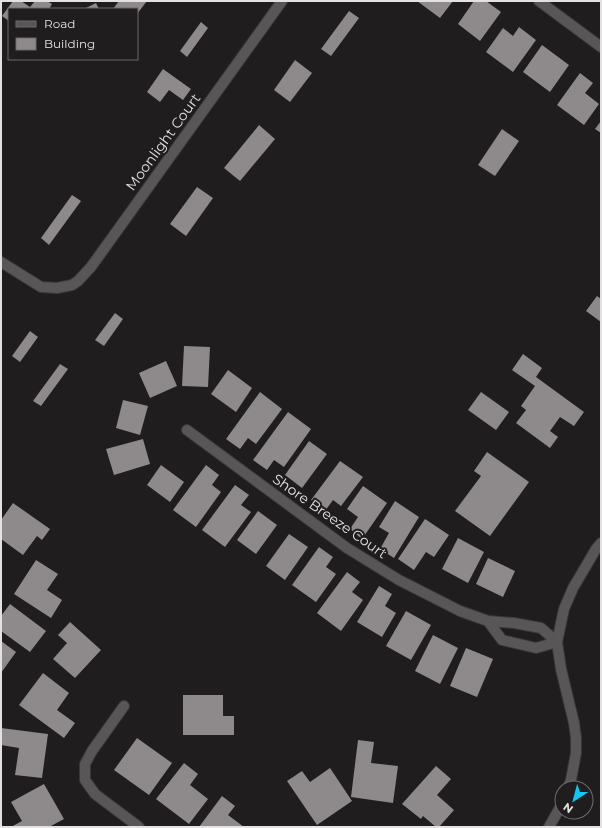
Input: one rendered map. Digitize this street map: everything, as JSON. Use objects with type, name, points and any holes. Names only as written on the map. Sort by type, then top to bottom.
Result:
[{"type":"street","name":"Moonlight Court","points":[[1,262],[41,287],[57,288],[72,285],[78,281],[91,267],[282,1]]},
{"type":"street","points":[[539,1],[601,47]]},
{"type":"street","name":"Shore Breeze Court","points":[[187,430],[347,548],[399,580],[460,610],[488,621],[514,623],[541,628],[557,642]]},
{"type":"street","points":[[571,780],[576,753],[576,738],[574,723],[561,669],[557,642],[564,608],[573,588],[601,543]]},
{"type":"street","points":[[488,621],[502,640],[536,648],[557,642]]},
{"type":"street","points":[[124,706],[92,751],[85,764],[85,780],[95,794],[139,827]]},
{"type":"street","points":[[549,827],[554,818]]},
{"type":"building","points":[[13,1],[21,1],[30,7],[35,1],[47,1],[52,4],[50,8],[8,8],[8,20],[2,16]]},
{"type":"building","points":[[119,1],[147,1],[138,13],[138,8],[114,8]]},
{"type":"building","points":[[417,1],[453,1],[440,18]]},
{"type":"building","points":[[474,1],[486,1],[501,12],[480,41],[458,24]]},
{"type":"building","points":[[96,3],[98,8],[86,8]]},
{"type":"building","points":[[349,11],[359,18],[331,56],[321,49]]},
{"type":"building","points":[[201,22],[208,28],[187,57],[180,51]]},
{"type":"building","points":[[519,27],[536,40],[513,72],[486,52],[503,28],[513,36]]},
{"type":"building","points":[[542,45],[569,65],[550,92],[523,72]]},
{"type":"building","points":[[295,60],[312,73],[290,102],[274,90]]},
{"type":"building","points":[[163,69],[191,89],[183,100],[169,90],[160,102],[147,92]]},
{"type":"building","points":[[580,73],[593,83],[585,93],[599,104],[584,125],[557,105]]},
{"type":"building","points":[[601,121],[601,133],[595,129]]},
{"type":"building","points":[[259,125],[275,139],[240,181],[224,168]]},
{"type":"building","points":[[502,129],[519,141],[495,176],[478,165]]},
{"type":"building","points":[[197,187],[213,198],[186,236],[170,224]]},
{"type":"building","points":[[72,195],[81,201],[49,245],[41,238]]},
{"type":"building","points":[[597,296],[601,299],[601,322],[586,311]]},
{"type":"building","points":[[115,313],[123,319],[104,346],[95,340]]},
{"type":"building","points":[[30,331],[38,337],[20,362],[12,356]]},
{"type":"building","points":[[184,346],[210,347],[208,387],[182,386]]},
{"type":"building","points":[[523,354],[542,368],[536,377],[584,412],[574,426],[560,417],[550,431],[558,437],[550,448],[516,423],[526,410],[521,406],[535,386],[512,370]]},
{"type":"building","points":[[166,361],[177,386],[150,398],[139,373]]},
{"type":"building","points":[[60,364],[68,369],[41,406],[33,401]]},
{"type":"building","points":[[228,370],[252,388],[236,412],[211,394]]},
{"type":"building","points":[[260,392],[282,409],[256,444],[248,438],[240,449],[226,439]]},
{"type":"building","points":[[481,392],[509,412],[496,430],[468,410]]},
{"type":"building","points":[[123,400],[148,406],[140,435],[116,428]]},
{"type":"building","points":[[288,412],[311,429],[284,467],[274,460],[267,470],[253,460]]},
{"type":"building","points":[[143,439],[150,464],[114,475],[106,449]]},
{"type":"building","points":[[309,441],[327,454],[302,488],[285,475]]},
{"type":"building","points":[[487,452],[529,482],[490,536],[455,511],[481,476],[474,471]]},
{"type":"building","points":[[340,461],[363,477],[341,506],[333,500],[325,511],[311,500]]},
{"type":"building","points":[[161,465],[184,482],[170,502],[147,485]]},
{"type":"building","points":[[206,465],[219,475],[212,485],[221,492],[196,527],[173,510]]},
{"type":"building","points":[[235,485],[249,495],[241,505],[251,512],[225,547],[202,530]]},
{"type":"building","points":[[363,486],[387,503],[362,539],[350,529],[358,517],[347,509]]},
{"type":"building","points":[[395,501],[419,517],[394,558],[380,549],[389,533],[379,527]]},
{"type":"building","points":[[13,503],[50,529],[42,540],[37,536],[23,555],[1,539],[1,520]]},
{"type":"building","points":[[258,511],[277,525],[256,554],[237,540]]},
{"type":"building","points":[[425,519],[449,535],[434,557],[426,552],[414,570],[398,559]]},
{"type":"building","points":[[289,534],[308,547],[285,580],[266,566]]},
{"type":"building","points":[[458,538],[484,552],[468,583],[442,569]]},
{"type":"building","points":[[319,547],[333,557],[326,567],[336,574],[316,602],[292,585]]},
{"type":"building","points":[[488,558],[515,571],[503,597],[476,584]]},
{"type":"building","points":[[36,560],[58,574],[47,590],[62,600],[51,618],[14,594]]},
{"type":"building","points":[[347,572],[360,582],[352,592],[363,600],[341,631],[317,613]]},
{"type":"building","points":[[379,586],[392,594],[385,606],[396,613],[382,637],[357,622]]},
{"type":"building","points":[[10,604],[46,631],[30,652],[1,631],[1,616]]},
{"type":"building","points":[[406,611],[431,625],[411,660],[386,646]]},
{"type":"building","points":[[70,622],[101,650],[75,678],[53,659],[67,643],[58,635]]},
{"type":"building","points":[[433,635],[458,648],[440,684],[415,671]]},
{"type":"building","points":[[1,641],[16,652],[1,673]]},
{"type":"building","points":[[466,648],[493,659],[477,697],[450,686]]},
{"type":"building","points":[[43,673],[69,693],[57,710],[75,723],[64,738],[19,705]]},
{"type":"building","points":[[183,695],[223,695],[223,716],[234,716],[234,735],[183,735]]},
{"type":"building","points":[[1,728],[48,734],[42,778],[15,775],[19,748],[1,745]]},
{"type":"building","points":[[137,738],[172,763],[149,795],[114,770]]},
{"type":"building","points":[[358,740],[374,742],[371,763],[398,766],[393,803],[351,797]]},
{"type":"building","points":[[184,763],[198,774],[190,785],[208,799],[189,824],[156,799]]},
{"type":"building","points":[[436,766],[451,779],[437,795],[454,810],[439,827],[436,827],[423,816],[421,819],[402,804]]},
{"type":"building","points":[[330,768],[352,801],[317,825],[287,781],[302,771],[310,782]]},
{"type":"building","points":[[44,784],[64,819],[49,827],[11,827],[22,821],[11,802]]},
{"type":"building","points":[[222,796],[235,806],[228,815],[244,827],[199,827]]}]
